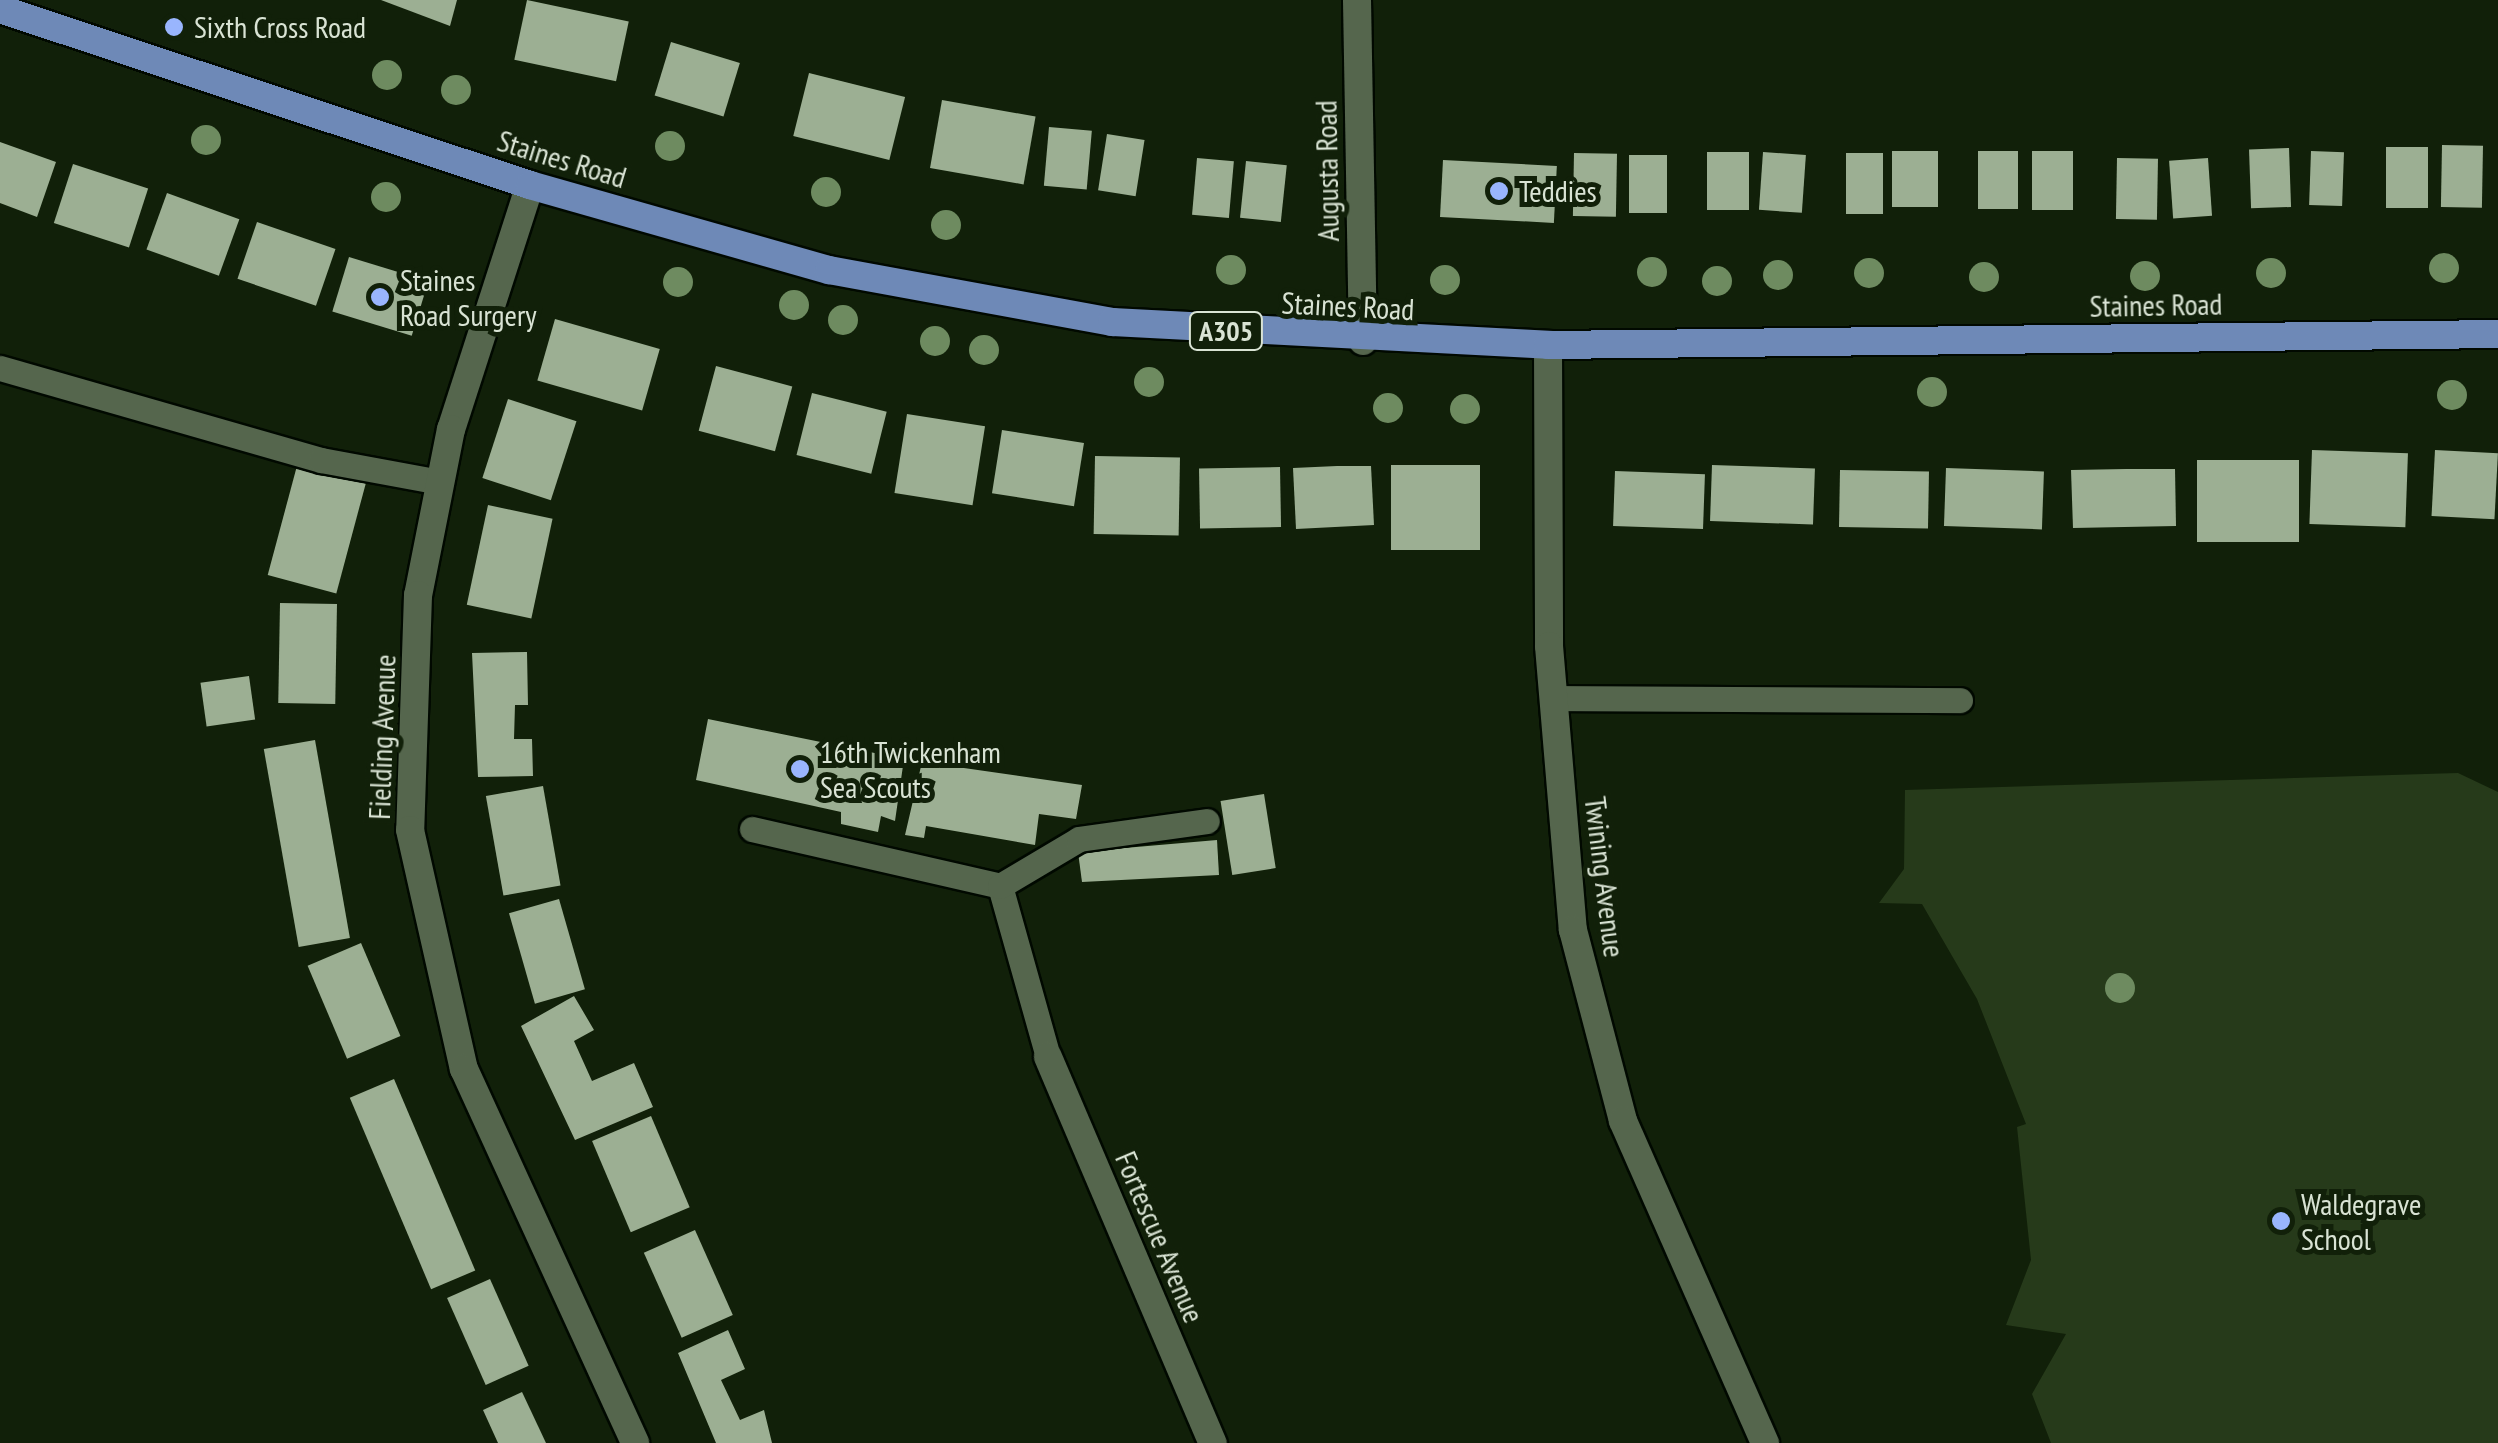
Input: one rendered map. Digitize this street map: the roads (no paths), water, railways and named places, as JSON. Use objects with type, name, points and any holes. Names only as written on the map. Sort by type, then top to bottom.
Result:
[{"type":"main road","name":"Staines Road","points":[[0,9],[530,186],[829,270],[1112,322],[1362,341],[1548,345],[2498,334]]},
{"type":"street","name":"Augusta Road","points":[[1357,0],[1362,341]]},
{"type":"street","name":"Fielding Avenue","points":[[530,186],[440,482],[418,595],[410,830],[464,1069],[635,1443]]},
{"type":"street","name":"Twining Avenue","points":[[1548,345],[1554,698],[1573,930],[1623,1121],[1765,1443]]},
{"type":"street","name":"Fortescue Avenue","points":[[1048,1057],[1213,1443]]},
{"type":"lane","points":[[0,368],[321,460],[440,482]]},
{"type":"lane","points":[[1554,698],[1960,700]]},
{"type":"lane","points":[[752,828],[1000,886],[1062,844],[1207,821]]},
{"type":"lane","points":[[1000,886],[1048,1057]]},
{"type":"place","name":"Sixth Cross Road","points":[[174,27]]},
{"type":"place","name":"Teddies","points":[[1499,191]]},
{"type":"place","name":"Staines Road Surgery","points":[[380,297]]},
{"type":"place","name":"16th Twickenham Sea Scouts","points":[[800,769]]},
{"type":"place","name":"Waldegrave School","points":[[2281,1221]]}]
